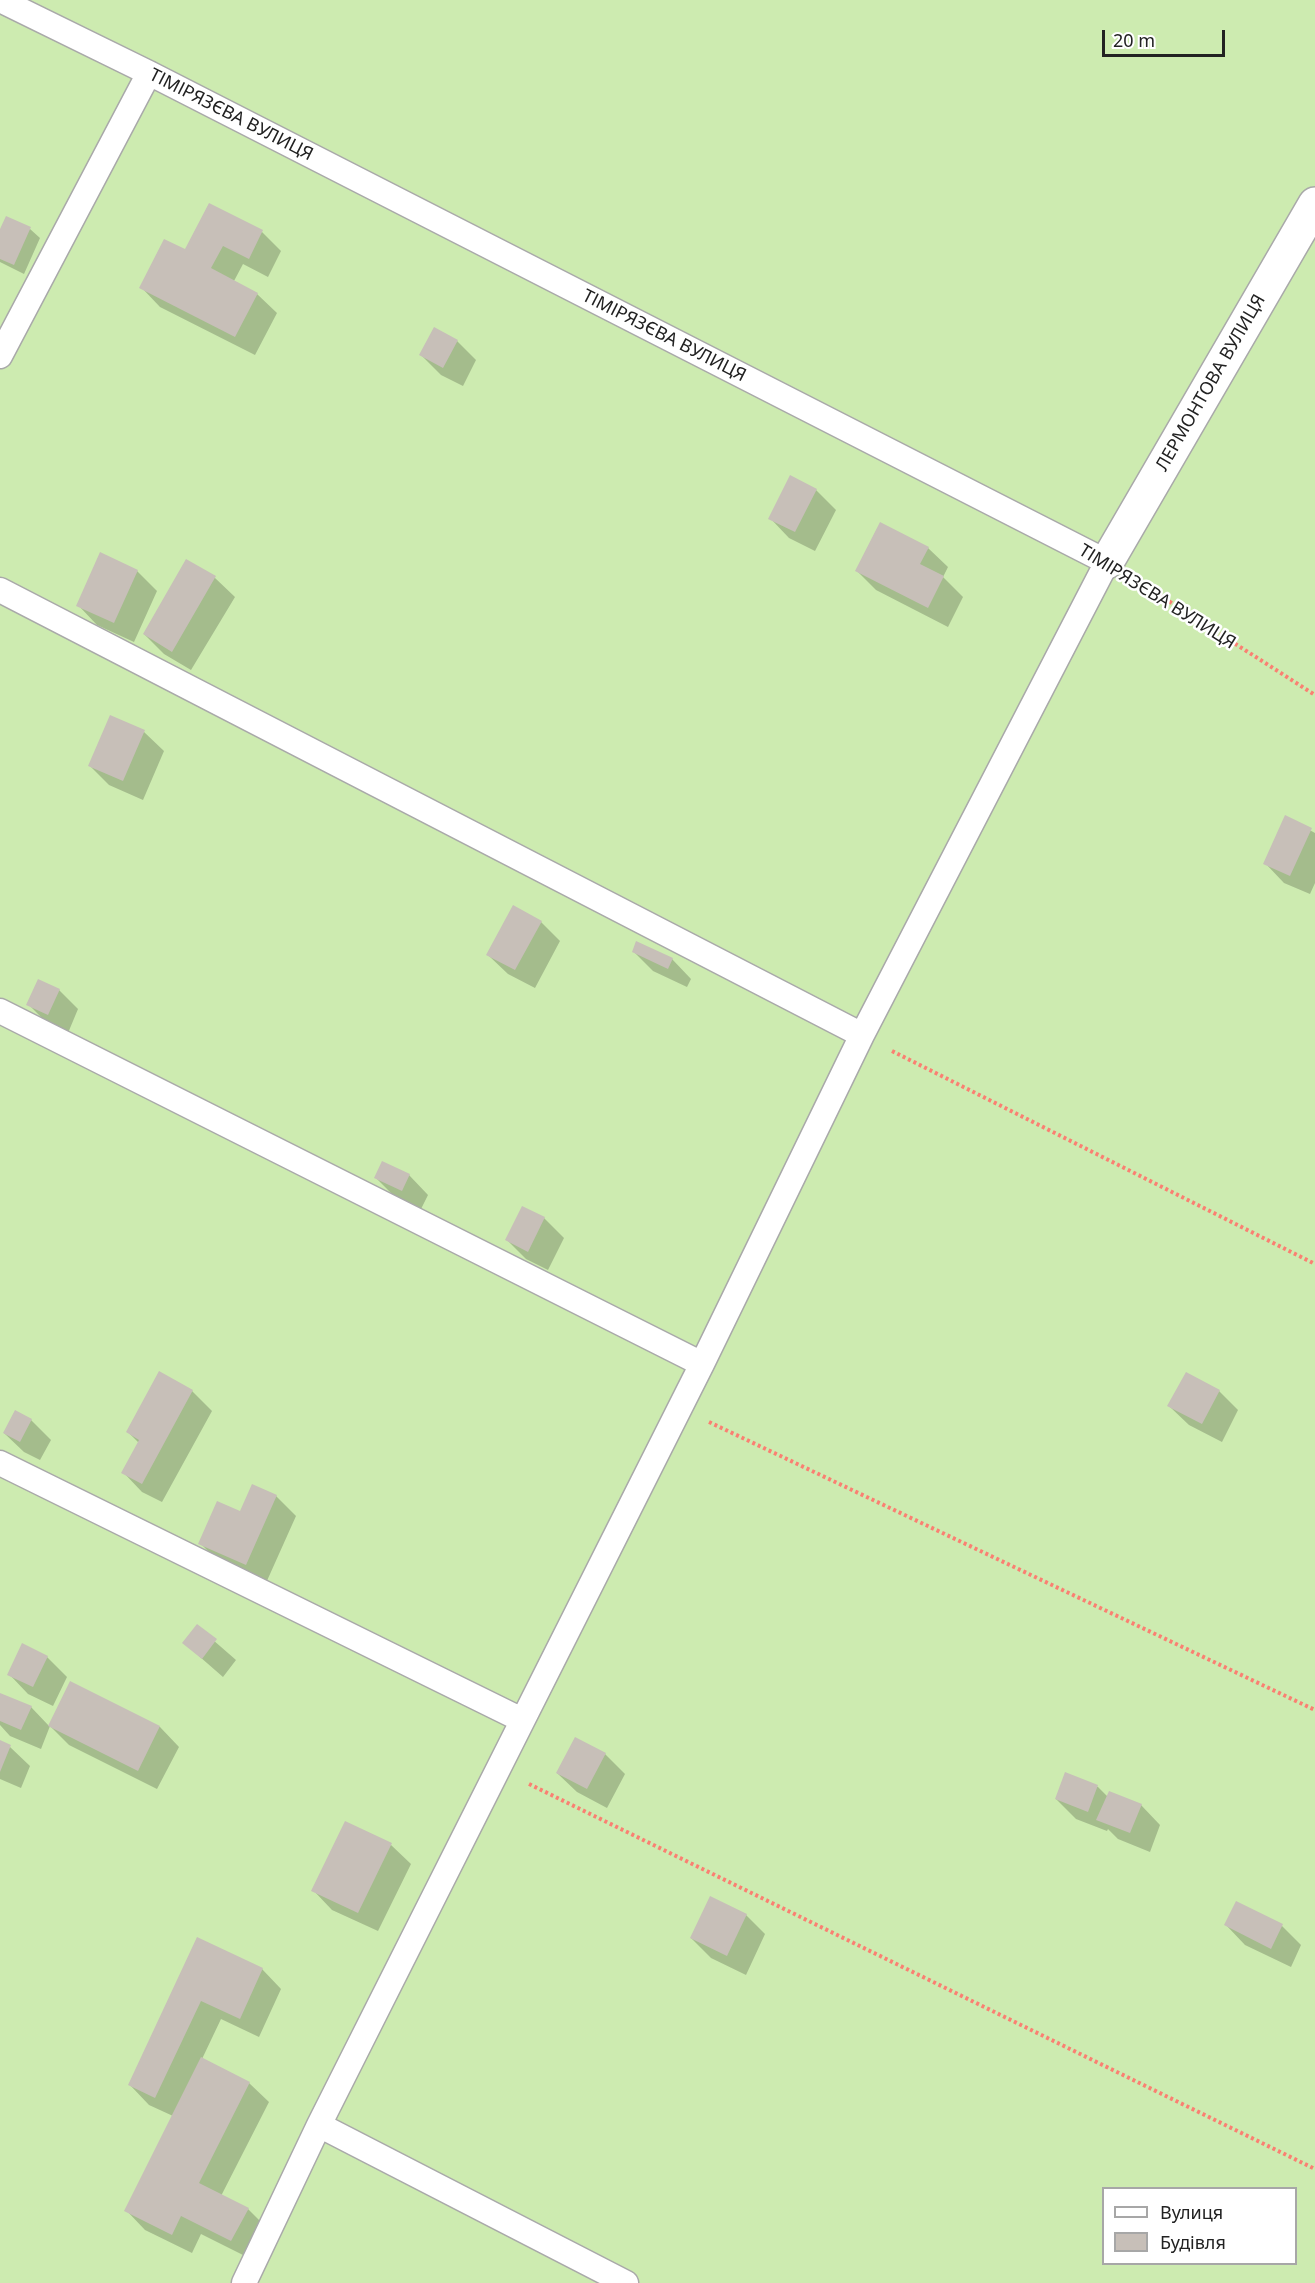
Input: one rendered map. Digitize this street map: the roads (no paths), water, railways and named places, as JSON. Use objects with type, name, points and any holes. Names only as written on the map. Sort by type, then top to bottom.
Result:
[{"type":"street","name":"ЛЕРМОНТОВА ВУЛИЦЯ","points":[[1107,562],[1315,204]]},
{"type":"lane","name":"ТІМІРЯЗЄВА ВУЛИЦЯ","points":[[0,0],[149,73],[1107,562]]},
{"type":"lane","points":[[0,356],[149,73]]},
{"type":"lane","points":[[244,2283],[319,2125],[680,1409],[862,1035],[1107,562]]},
{"type":"lane","points":[[0,590],[862,1035]]},
{"type":"lane","points":[[0,1011],[702,1364]]},
{"type":"lane","points":[[0,1463],[522,1720]]},
{"type":"lane","points":[[319,2125],[626,2283]]}]
